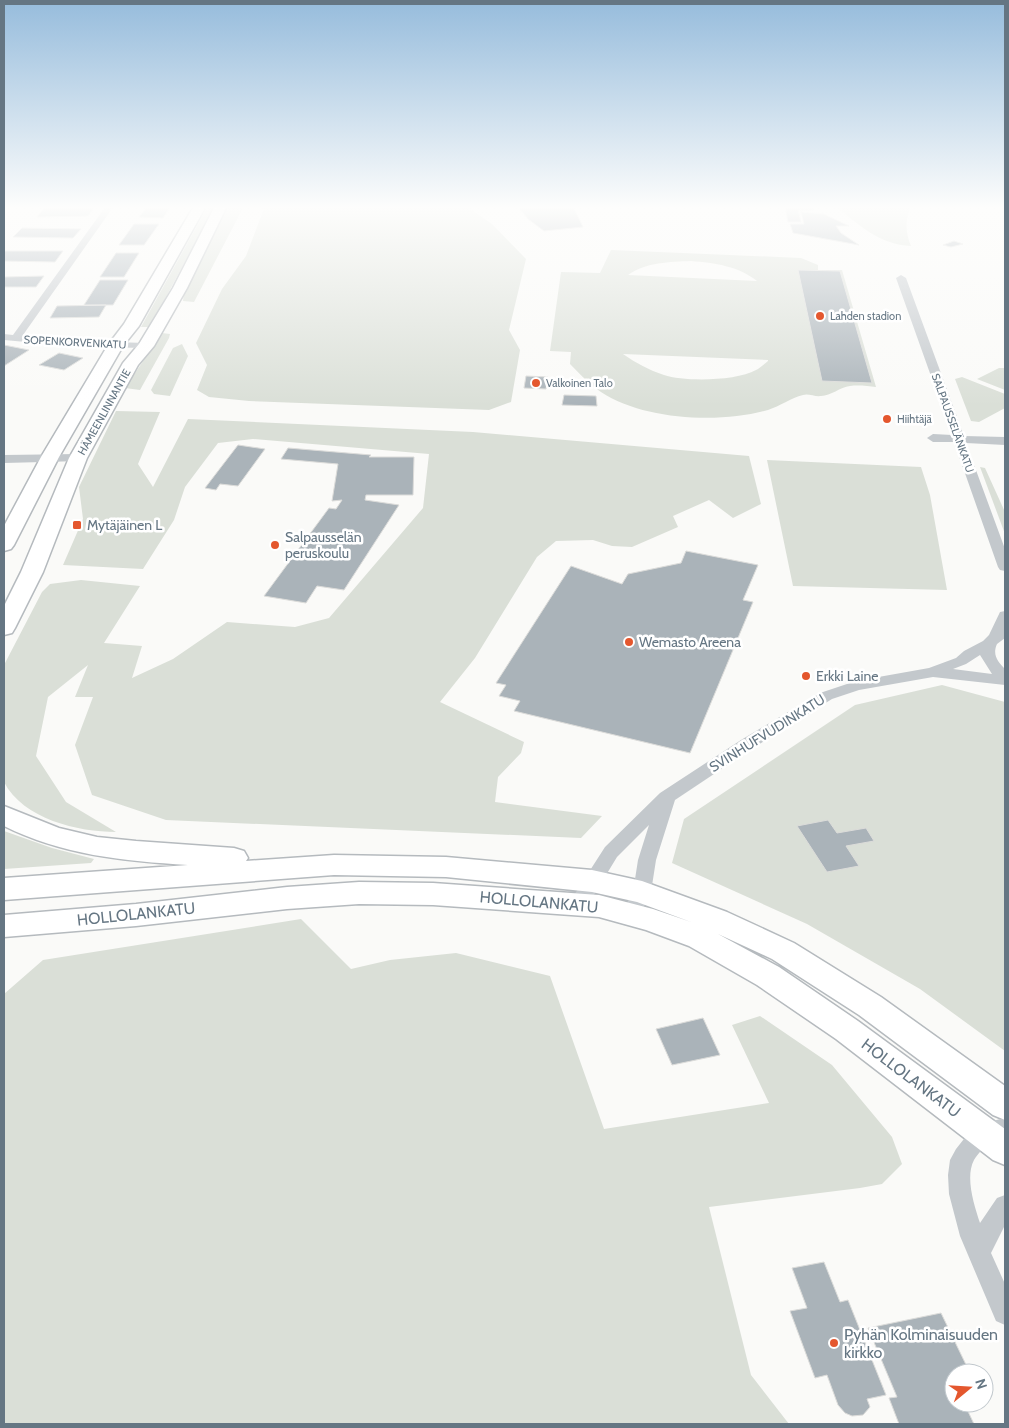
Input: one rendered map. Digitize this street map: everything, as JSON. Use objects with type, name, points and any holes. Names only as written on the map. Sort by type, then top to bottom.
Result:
[{"type":"main road","name":"HÄMEENLINNANTIE","points":[[4,545],[50,457],[116,345],[131,326],[162,273]]},
{"type":"main road","name":"HÄMEENLINNANTIE","points":[[4,628],[32,572],[78,458],[131,363],[146,346],[188,273]]},
{"type":"main road","points":[[4,814],[33,829],[78,843],[144,852],[334,865]]},
{"type":"main road","name":"HOLLOLANKATU","points":[[4,888],[334,865],[446,867],[585,892],[716,920],[783,951],[870,1006],[1005,1105]]},
{"type":"main road","name":"HOLLOLANKATU","points":[[4,926],[90,919],[287,898],[359,893],[585,892]]},
{"type":"main road","name":"HOLLOLANKATU","points":[[637,903],[768,976],[998,1136]]},
{"type":"main road","points":[[4,938],[90,919]]},
{"type":"street","points":[[9,338],[59,273]]},
{"type":"street","name":"SALPAUSSELÄNKATU","points":[[901,278],[1005,567]]},
{"type":"street","name":"SOPENKORVENKATU","points":[[9,338],[81,344],[146,346]]},
{"type":"street","points":[[933,438],[1005,441]]},
{"type":"street","points":[[4,459],[78,458]]},
{"type":"street","points":[[1005,615],[996,638],[986,652],[989,662],[1005,679]]},
{"type":"street","name":"SVINHUFVUDINKATU","points":[[585,892],[611,852],[666,798],[754,740],[826,696],[856,686],[933,672],[961,661],[996,638]]},
{"type":"street","name":"SVINHUFVUDINKATU","points":[[933,672],[1005,679]]},
{"type":"street","points":[[637,903],[647,860],[666,798]]},
{"type":"street","points":[[998,1136],[962,1160],[958,1184],[966,1215],[979,1252],[1005,1312]]},
{"type":"street","points":[[979,1252],[992,1224],[1005,1206]]},
{"type":"shaded area","points":[[171,273],[179,273],[150,327],[141,327]]},
{"type":"shaded area","points":[[194,273],[209,273],[194,302],[183,301],[184,292]]},
{"type":"shaded area","points":[[234,273],[523,273],[509,330],[520,350],[511,402],[489,410],[249,401],[209,397],[197,390],[207,365],[196,343],[222,289]]},
{"type":"shaded area","points":[[561,273],[632,273],[628,275],[757,281],[743,273],[843,273],[876,387],[850,386],[825,396],[805,395],[768,410],[728,417],[682,417],[638,409],[601,392],[585,379],[570,364],[571,352],[550,351]],"holes":[[[623,354],[768,360],[758,369],[747,374],[724,378],[684,379],[653,371]]]},
{"type":"shaded area","points":[[162,333],[170,334],[169,338],[140,390],[125,388]]},
{"type":"shaded area","points":[[182,344],[188,356],[170,396],[154,394],[151,390],[173,348]]},
{"type":"shaded area","points":[[999,368],[1005,368],[1005,390],[977,379]]},
{"type":"shaded area","points":[[962,377],[1005,394],[1005,408],[979,422],[971,421],[955,379]]},
{"type":"shaded area","points":[[116,411],[160,412],[138,464],[153,487],[188,419],[473,432],[749,456],[761,504],[733,518],[709,500],[673,516],[678,527],[632,547],[612,546],[593,540],[556,541],[537,557],[475,658],[440,702],[524,742],[521,753],[498,777],[495,802],[602,816],[581,838],[166,820],[92,795],[75,745],[93,697],[75,697],[88,665],[48,697],[36,756],[66,802],[116,832],[85,829],[53,821],[38,814],[13,795],[4,782],[4,665],[42,592],[50,584],[81,580],[140,586],[104,643],[142,646],[132,678],[173,659],[227,622],[295,627],[329,618],[423,508],[429,454],[253,439],[218,443],[185,487],[174,520],[143,569],[63,565],[83,519],[79,487]]},
{"type":"shaded area","points":[[767,460],[921,467],[930,495],[947,590],[793,586]]},
{"type":"shaded area","points":[[980,467],[985,468],[1005,512],[1005,534]]},
{"type":"shaded area","points":[[942,685],[1005,702],[1005,1051],[920,989],[807,924],[672,863],[684,819],[855,705]]},
{"type":"shaded area","points":[[4,831],[52,848],[94,859],[91,863],[4,869]]},
{"type":"shaded area","points":[[301,919],[351,969],[390,960],[456,953],[550,976],[604,1129],[769,1103],[732,1025],[760,1016],[832,1065],[892,1137],[902,1164],[882,1184],[709,1207],[751,1375],[789,1424],[4,1424],[4,994],[43,960]]},
{"type":"building","points":[[103,273],[127,273],[124,277],[100,277]]},
{"type":"building","points":[[799,273],[840,273],[872,383],[822,381]]},
{"type":"building","points":[[44,276],[36,287],[4,287],[4,277]]},
{"type":"building","points":[[100,280],[128,280],[113,305],[84,305]]},
{"type":"building","points":[[106,305],[99,317],[50,318],[57,306]]},
{"type":"building","points":[[4,345],[29,350],[4,366]]},
{"type":"building","points":[[59,353],[83,358],[64,370],[39,365]]},
{"type":"building","name":"Valkoinen Talo","points":[[526,376],[548,377],[546,389],[524,388]]},
{"type":"building","points":[[564,395],[596,396],[597,406],[562,405]]},
{"type":"building","points":[[238,445],[265,449],[238,486],[220,484],[216,490],[205,488]]},
{"type":"building","points":[[288,448],[371,455],[369,457],[414,457],[413,495],[366,495],[365,500],[399,505],[344,590],[317,586],[306,603],[264,596],[329,508],[336,509],[342,500],[332,501],[338,464],[281,459]]},
{"type":"building","name":"Wemasto Areena","points":[[686,551],[758,565],[743,600],[753,602],[690,753],[514,711],[520,701],[499,696],[506,685],[496,683],[571,566],[622,584],[628,574],[681,563]]},
{"type":"building","points":[[828,820],[837,833],[866,828],[874,841],[846,846],[859,866],[827,872],[797,826]]},
{"type":"building","points":[[703,1018],[720,1055],[672,1065],[656,1029]]},
{"type":"building","name":"Pyhän Kolminaisuuden kirkko","points":[[824,1262],[840,1302],[848,1300],[886,1395],[867,1399],[870,1407],[863,1415],[852,1416],[845,1413],[838,1405],[827,1375],[815,1378],[790,1311],[807,1308],[792,1268]]},
{"type":"building","points":[[941,1313],[965,1363],[944,1363],[944,1413],[969,1413],[974,1424],[899,1424],[889,1398],[897,1397],[868,1328]]},
{"type":"place","name":"Lahden stadion","points":[[820,316]]},
{"type":"place","name":"Valkoinen Talo","points":[[536,383]]},
{"type":"place","name":"Hiihtäjä","points":[[887,419]]},
{"type":"place","name":"Mytäjäinen L","points":[[77,525]]},
{"type":"place","name":"Salpausselän peruskoulu","points":[[275,545]]},
{"type":"place","name":"Wemasto Areena","points":[[629,642]]},
{"type":"place","name":"Erkki Laine","points":[[806,676]]},
{"type":"place","name":"Pyhän Kolminaisuuden kirkko","points":[[834,1343]]}]
